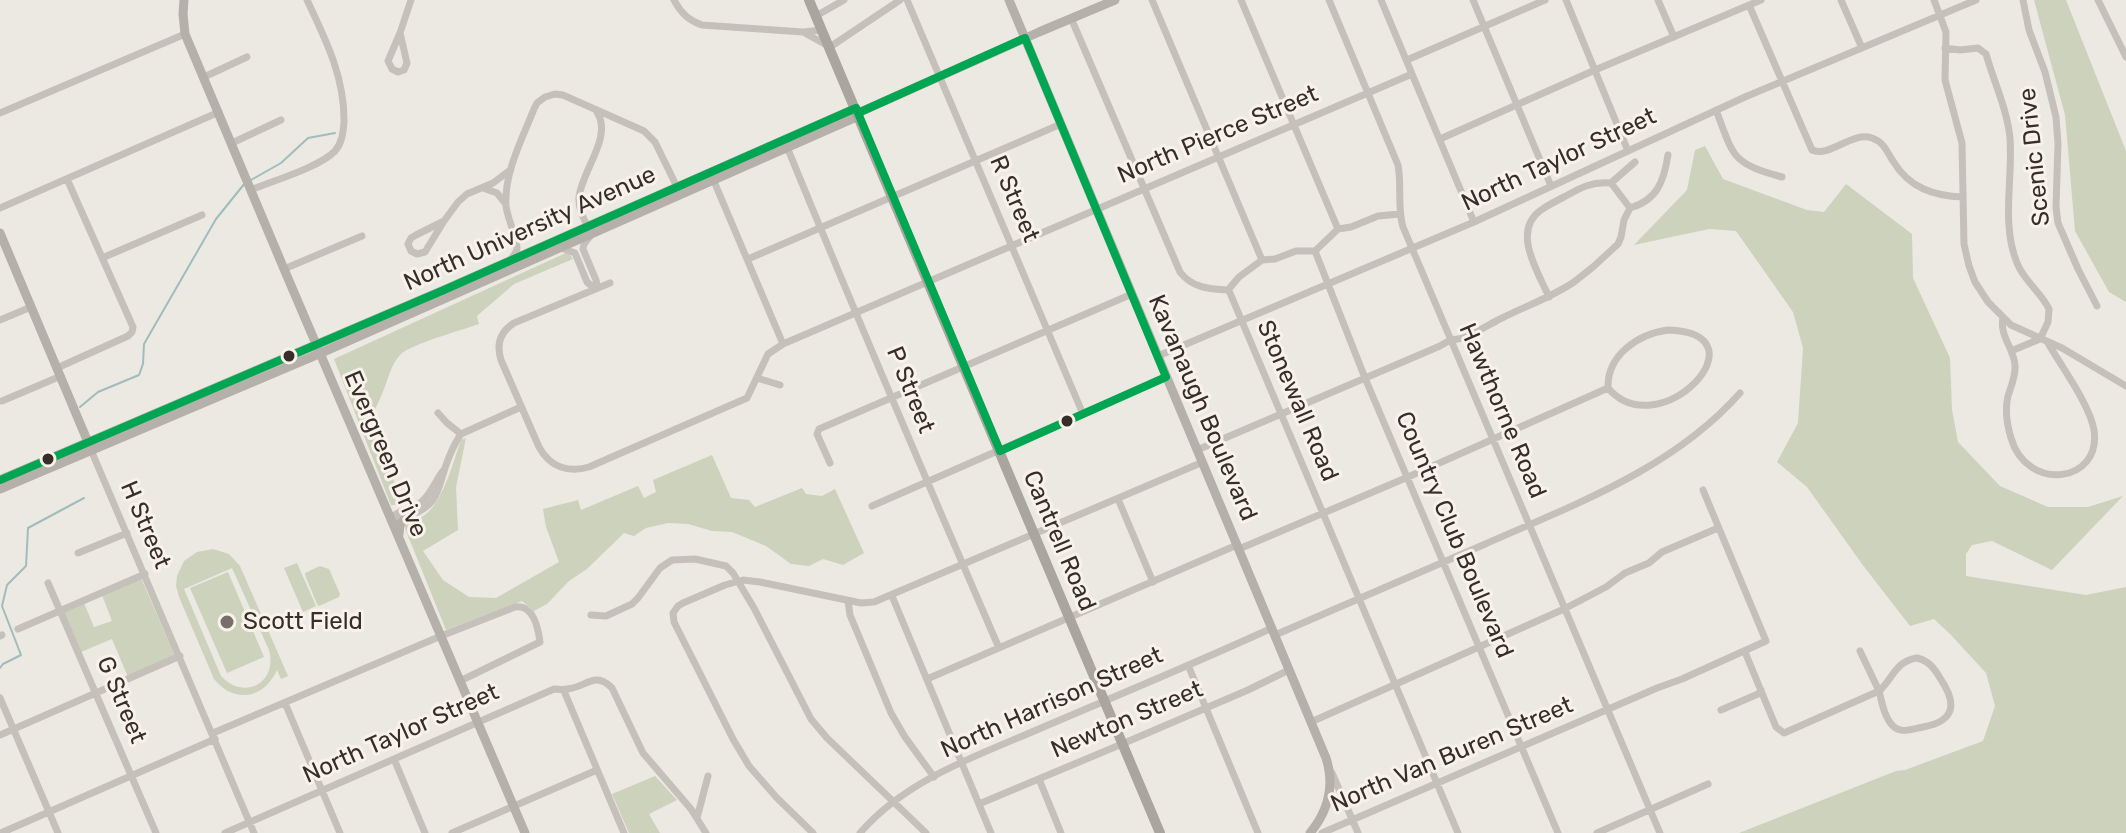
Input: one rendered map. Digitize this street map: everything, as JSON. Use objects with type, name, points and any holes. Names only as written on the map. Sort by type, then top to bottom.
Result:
[{"type":"main road","name":"Cantrell Road","points":[[809,0],[1160,833]]},
{"type":"street","name":"Evergreen Drive","points":[[184,0],[185,34],[525,833]]},
{"type":"street","points":[[249,184],[325,158],[337,149],[342,139],[344,104],[341,81],[307,0]]},
{"type":"street","points":[[674,0],[684,14],[702,25],[803,32],[822,30]]},
{"type":"street","points":[[816,16],[844,0]]},
{"type":"street","points":[[803,32],[830,47],[900,0]]},
{"type":"street","name":"R Street","points":[[907,0],[1083,414]]},
{"type":"street","name":"Kavanaugh Boulevard","points":[[1009,0],[1329,767],[1331,781],[1327,803],[1310,833]]},
{"type":"street","name":"North University Avenue","points":[[319,349],[509,261],[590,231],[1115,0]]},
{"type":"street","points":[[1152,0],[1262,260]]},
{"type":"street","points":[[1241,0],[1338,229]]},
{"type":"street","name":"Hawthorne Road","points":[[1329,0],[1398,165],[1403,227],[1660,833]]},
{"type":"street","points":[[1381,0],[1474,222]]},
{"type":"street","points":[[1473,0],[1551,186]]},
{"type":"street","points":[[1407,60],[1545,0]]},
{"type":"street","points":[[1566,0],[1628,151]]},
{"type":"street","points":[[1658,0],[1674,37]]},
{"type":"street","points":[[1440,139],[1761,0]]},
{"type":"street","points":[[1841,0],[1862,48]]},
{"type":"street","points":[[1934,0],[1946,32],[1944,68],[1947,91],[1962,143],[1964,244],[1970,271],[1988,302],[2011,325],[2062,348],[2126,386]]},
{"type":"street","name":"North Taylor Street","points":[[1158,356],[1412,249],[1716,110],[1976,0]]},
{"type":"street","name":"Scenic Drive","points":[[2023,0],[2056,117],[2058,223],[2097,306]]},
{"type":"street","points":[[2098,0],[2126,57]]},
{"type":"street","points":[[400,33],[407,63],[404,70],[398,72],[392,69],[388,61],[410,1]]},
{"type":"street","points":[[1749,5],[1810,147],[1815,152],[1858,138],[1871,138],[1884,146],[1896,166],[1915,185],[1939,195],[1963,197]]},
{"type":"street","points":[[1071,18],[1183,277],[1204,288],[1228,290],[1239,277],[1262,260],[1296,251],[1315,251],[1338,229],[1378,216],[1400,214]]},
{"type":"street","points":[[0,113],[185,34]]},
{"type":"street","points":[[1945,48],[1978,48],[1984,51],[1999,94],[2010,138],[2009,226],[2014,253],[2024,275],[2049,309],[2044,341],[2088,411],[2094,433],[2094,445],[2088,459],[2076,470],[2062,475],[2046,475],[2032,469],[2013,445],[2007,400],[2015,362],[2002,327],[2003,318]]},
{"type":"street","points":[[204,77],[247,57]]},
{"type":"street","name":"North Pierce Street","points":[[595,289],[514,323],[502,333],[498,344],[498,352],[545,457],[562,467],[579,470],[749,396],[768,354],[783,344],[1412,74]]},
{"type":"street","points":[[506,205],[511,169],[534,109],[545,97],[555,94],[644,131],[653,138],[679,191]]},
{"type":"street","points":[[596,110],[603,132]]},
{"type":"street","points":[[1716,110],[1738,159],[1751,167],[1782,177]]},
{"type":"street","points":[[0,208],[219,112]]},
{"type":"street","name":"North University Avenue","points":[[679,191],[787,147],[858,112]]},
{"type":"street","points":[[232,143],[281,120]]},
{"type":"street","points":[[595,289],[596,280],[583,249],[590,231],[580,210],[579,197],[603,132],[621,122]]},
{"type":"street","points":[[748,259],[1061,124]]},
{"type":"street","name":"P Street","points":[[787,147],[999,648]]},
{"type":"street","points":[[1197,450],[1451,340],[1462,338],[1574,282],[1618,244],[1630,208],[1638,206],[1659,189],[1668,155]]},
{"type":"street","points":[[1549,297],[1529,250],[1528,235],[1533,219],[1541,210],[1580,188],[1611,183],[1635,162]]},
{"type":"street","points":[[444,221],[411,238],[408,244],[411,251],[417,254],[425,252],[463,196],[498,180],[511,169]]},
{"type":"street","points":[[2,401],[132,332],[132,325],[67,179]]},
{"type":"street","points":[[713,179],[783,344]]},
{"type":"street","points":[[1611,183],[1630,208]]},
{"type":"street","points":[[483,188],[497,193],[506,205],[517,246],[509,261]]},
{"type":"street","points":[[102,258],[202,215]]},
{"type":"street","name":"North University Avenue","points":[[0,480],[89,446],[560,248],[590,231]]},
{"type":"street","name":"H Street","points":[[1,236],[254,833]]},
{"type":"street","points":[[284,269],[362,236]]},
{"type":"street","points":[[517,246],[535,250]]},
{"type":"street","points":[[560,248],[575,253],[587,282],[595,289]]},
{"type":"street","name":"Country Club Boulevard","points":[[1315,251],[1365,378],[1558,833]]},
{"type":"street","points":[[595,289],[610,283]]},
{"type":"street","name":"Stonewall Road","points":[[1228,290],[1458,833]]},
{"type":"street","points":[[830,463],[817,434],[819,429],[1132,294]]},
{"type":"street","points":[[0,320],[31,307]]},
{"type":"street","points":[[1677,330],[1695,334],[1707,344],[1710,356],[1705,370],[1693,386],[1674,398],[1636,404],[1619,399],[1608,388],[1608,375],[1616,360],[1628,346],[1644,336],[1677,330]]},
{"type":"street","points":[[2011,351],[2044,341]]},
{"type":"street","points":[[872,506],[1166,377]]},
{"type":"street","points":[[757,378],[780,385]]},
{"type":"street","points":[[927,679],[1408,477],[1608,388]]},
{"type":"street","name":"North Harrison Street","points":[[860,833],[906,791],[962,764],[1188,665],[1358,599],[1587,499],[1665,456],[1699,433],[1721,415],[1740,393]]},
{"type":"street","points":[[391,518],[397,520],[405,513],[425,508],[434,500],[461,434],[521,407]]},
{"type":"street","points":[[438,413],[461,434]]},
{"type":"street","name":"North University Avenue","points":[[0,489],[89,446]]},
{"type":"street","points":[[813,833],[749,766],[673,620],[676,608],[738,581],[760,582],[869,603],[892,596],[1203,462]]},
{"type":"street","points":[[1703,490],[1766,641],[1745,652],[1776,727],[1784,733],[1879,691],[1895,670],[1911,659],[1922,659],[1933,667],[1946,686],[1951,697],[1951,709],[1945,719],[1936,725],[1899,730],[1883,709],[1879,691],[1860,651]]},
{"type":"street","points":[[1118,499],[1153,582]]},
{"type":"street","points":[[386,505],[405,513]]},
{"type":"street","points":[[399,537],[405,513]]},
{"type":"street","points":[[1311,722],[1564,609],[1606,587],[1625,573],[1649,563],[1662,552],[1718,528]]},
{"type":"street","points":[[78,553],[127,533]]},
{"type":"street","points":[[591,615],[606,616],[632,604],[660,568],[676,559],[723,564],[738,581],[811,719],[926,833]]},
{"type":"street","points":[[18,629],[145,574]]},
{"type":"street","name":"G Street","points":[[48,583],[156,833]]},
{"type":"street","points":[[892,596],[991,833]]},
{"type":"street","points":[[848,601],[850,615],[891,713],[934,777]]},
{"type":"street","points":[[1,833],[132,776],[285,703],[441,636],[523,606],[531,614],[540,642],[460,681]]},
{"type":"street","name":"North Van Buren Street","points":[[1322,833],[1745,652]]},
{"type":"street","points":[[0,735],[180,656]]},
{"type":"street","points":[[1188,665],[1258,833]]},
{"type":"street","name":"Newton Street","points":[[979,804],[1289,670]]},
{"type":"street","name":"North Taylor Street","points":[[225,833],[554,689],[564,691],[595,680],[606,681],[612,688],[645,756],[697,818]]},
{"type":"street","points":[[1721,710],[1761,690]]},
{"type":"street","points":[[564,691],[624,833]]},
{"type":"street","points":[[0,698],[58,833]]},
{"type":"street","points":[[285,703],[340,833]]},
{"type":"street","points":[[394,759],[425,833]]},
{"type":"street","points":[[1329,767],[1358,833]]},
{"type":"street","points":[[452,833],[597,770]]},
{"type":"street","points":[[706,833],[697,818],[708,776]]},
{"type":"street","points":[[1039,779],[1061,833]]},
{"type":"street","points":[[1597,833],[1708,784]]},
{"type":"green space","points":[[2034,0],[2066,0],[2126,151],[2126,302],[2109,292],[2075,231],[2065,115]]},
{"type":"green space","points":[[1705,146],[1723,179],[1807,210],[1824,212],[1846,184],[1912,234],[1913,278],[1950,358],[1952,410],[1958,442],[2000,486],[2048,507],[2088,507],[2123,496],[2052,570],[1992,541],[1972,545],[1966,554],[1966,576],[2086,595],[2126,587],[2126,833],[1739,833],[1896,771],[1983,741],[1995,706],[1986,673],[1934,619],[1910,626],[1807,487],[1777,462],[1798,423],[1803,348],[1793,312],[1736,231],[1709,229],[1634,245],[1687,190],[1695,150]]},
{"type":"green space","points":[[568,252],[573,259],[514,284],[477,316],[479,324],[415,346],[397,358],[370,423],[404,505],[391,505],[334,359]]},
{"type":"green space","points":[[466,438],[456,487],[458,530],[423,551],[443,580],[469,597],[496,598],[559,562],[543,509],[578,500],[581,510],[638,486],[644,498],[656,492],[653,480],[712,455],[731,498],[749,500],[755,507],[802,488],[806,494],[822,496],[835,489],[864,553],[843,565],[823,559],[809,566],[791,564],[766,546],[732,532],[668,523],[646,528],[634,536],[624,533],[547,604],[534,611],[522,601],[446,630],[404,526],[424,516],[438,499],[461,440]]},
{"type":"green space","points":[[213,549],[229,554],[240,566],[288,676],[281,679],[277,670],[264,687],[248,695],[230,692],[214,679],[176,586],[184,561],[197,552]],"holes":[[[232,568],[269,650],[269,672],[257,685],[239,687],[230,683],[221,676],[184,589]]]},
{"type":"green space","points":[[297,563],[316,606],[303,612],[284,568]]},
{"type":"green space","points":[[320,566],[329,569],[340,594],[319,606],[305,573]]},
{"type":"green space","name":"Scott Field","points":[[228,572],[264,657],[227,673],[190,588]]},
{"type":"green space","points":[[141,578],[175,656],[128,677],[112,639],[81,652],[63,611],[84,603],[94,627],[112,621],[102,595]]},
{"type":"green space","points":[[655,776],[677,800],[649,814],[660,833],[629,833],[612,794]]},
{"type":"waterway","points":[[251,180],[281,163],[308,138],[335,133]]},
{"type":"waterway","points":[[80,407],[98,392],[139,375],[144,344],[216,219],[245,183]]},
{"type":"waterway","points":[[0,668],[21,655],[2,606],[7,585],[26,566],[28,528],[84,498]]},
{"type":"transit line","points":[[1025,38],[1166,377],[1000,451],[858,113],[1025,38]]},
{"type":"transit line","points":[[0,480],[444,290],[856,108],[858,113]]},
{"type":"place","name":"Scott Field","points":[[227,622]]}]
